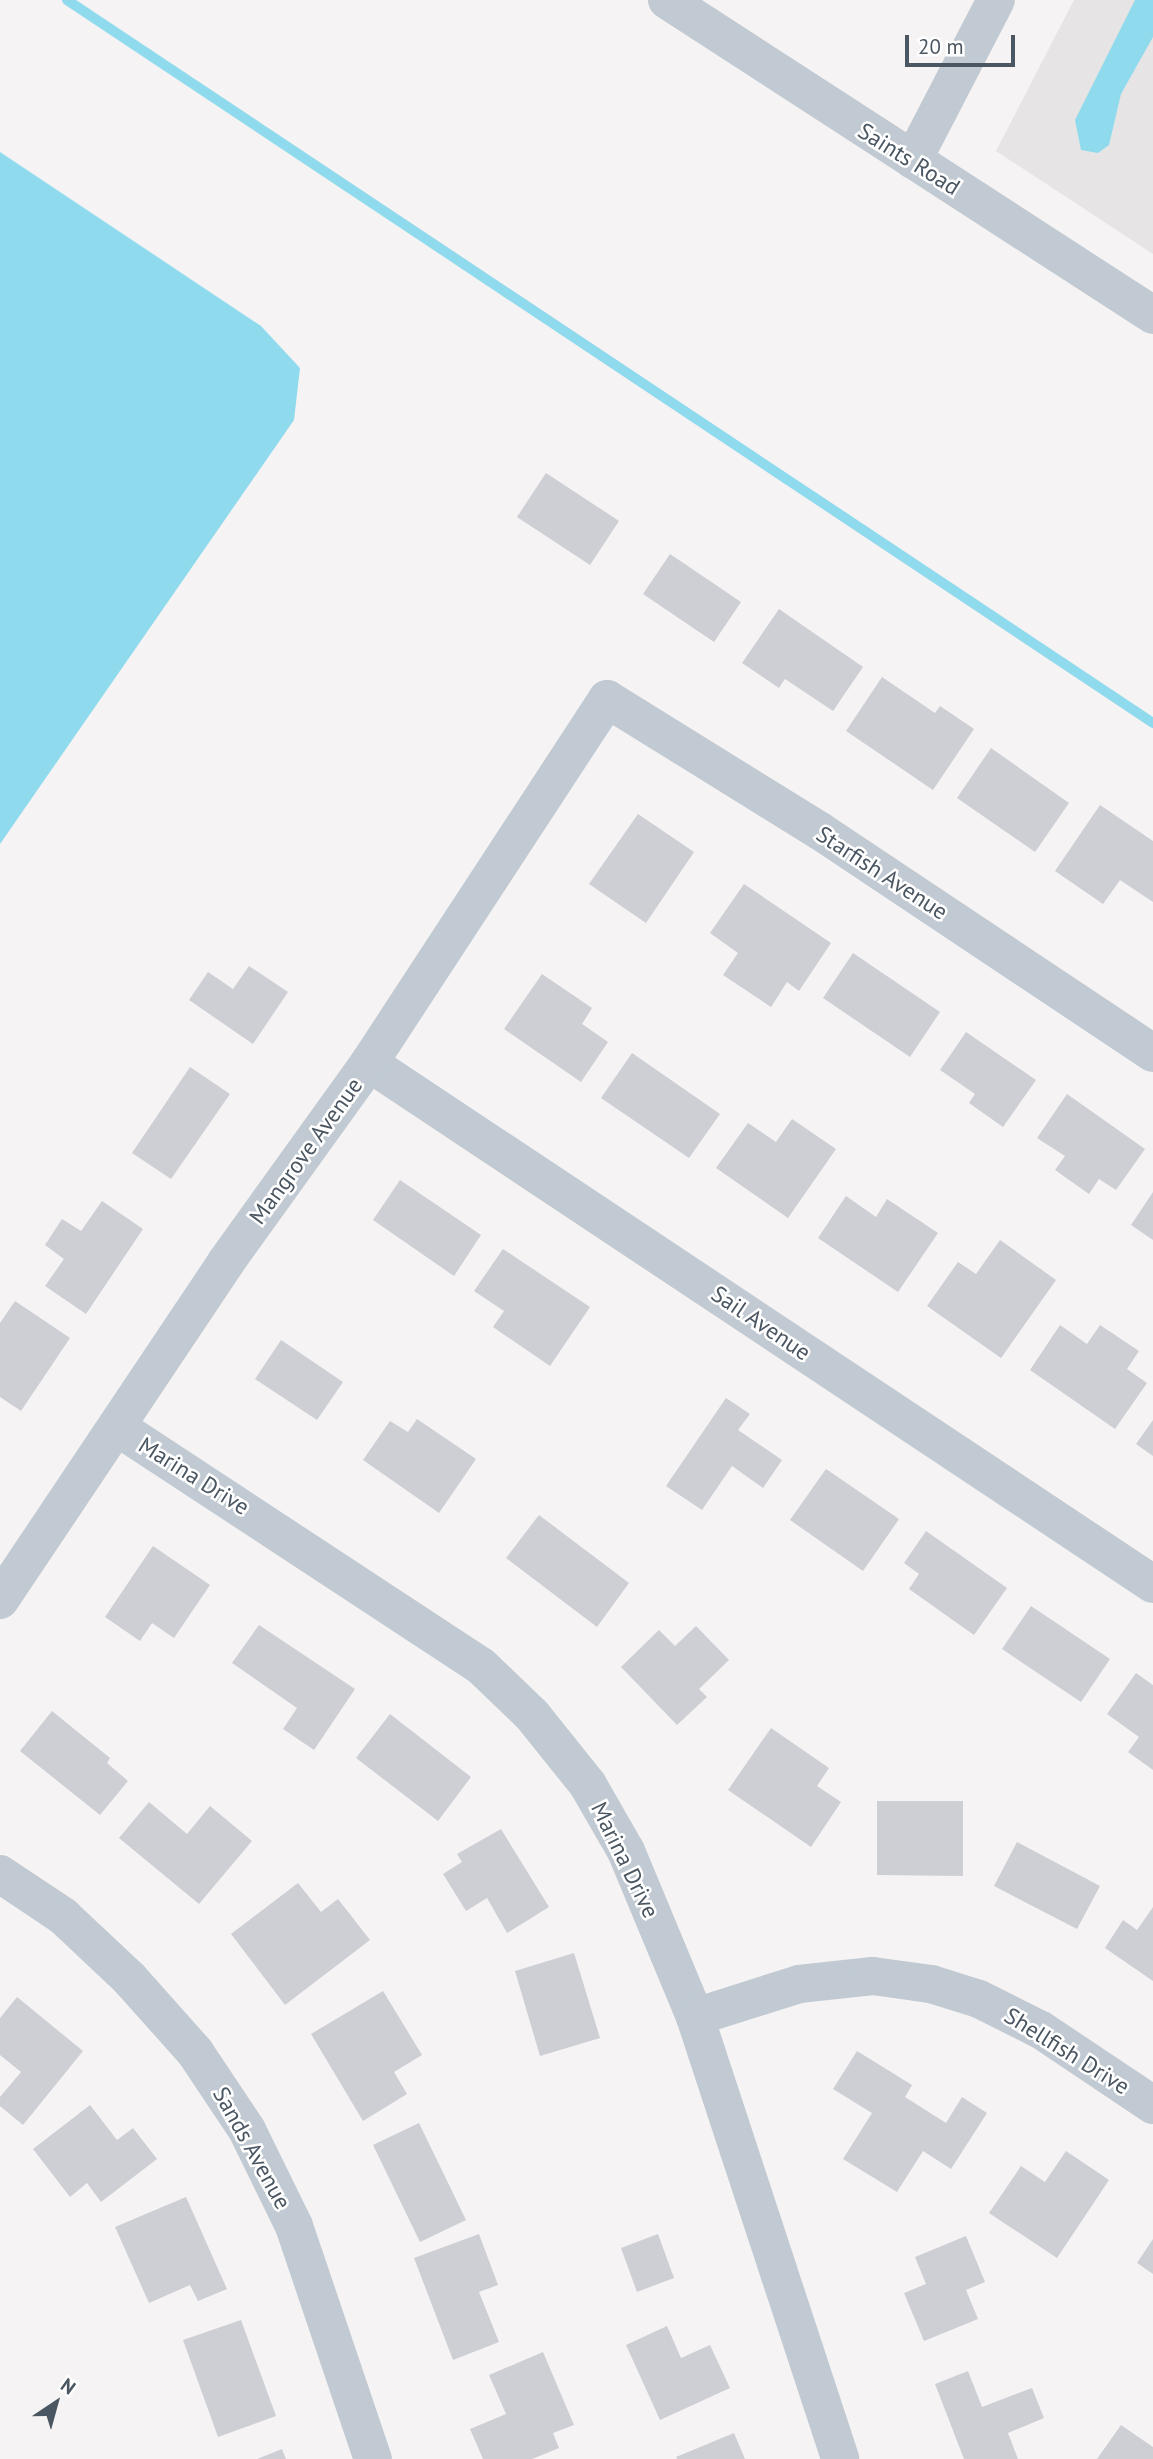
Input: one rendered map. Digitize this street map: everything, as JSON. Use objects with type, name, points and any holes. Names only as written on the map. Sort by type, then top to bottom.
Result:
[{"type":"street","name":"Saints Road","points":[[667,0],[1153,316]]},
{"type":"street","points":[[914,160],[996,0]]},
{"type":"street","name":"Starfish Avenue","points":[[607,699],[820,831],[1153,1053]]},
{"type":"street","name":"Mangrove Avenue","points":[[0,1600],[226,1262],[369,1063],[607,699]]},
{"type":"street","name":"Sail Avenue","points":[[369,1063],[1153,1584]]},
{"type":"street","name":"Marina Drive","points":[[117,1427],[481,1666],[531,1715],[588,1785],[626,1851],[695,2017],[840,2459]]},
{"type":"street","name":"Sands Avenue","points":[[0,1874],[64,1916],[130,1978],[195,2052],[247,2130],[294,2226],[373,2459]]},
{"type":"street","name":"Shellfish Drive","points":[[695,2017],[799,1984],[873,1976],[931,1984],[979,1999],[1041,2030],[1153,2105]]},
{"type":"shaded area","points":[[1074,0],[1153,0],[1153,254],[996,151]]},
{"type":"water","points":[[1135,0],[1153,0],[1153,37],[1121,94],[1109,145],[1098,153],[1081,150],[1075,120]]},
{"type":"water","points":[[0,152],[261,326],[300,368],[294,420],[0,844]]},
{"type":"building","points":[[546,473],[619,521],[590,565],[517,517]]},
{"type":"building","points":[[670,554],[741,602],[714,642],[643,594]]},
{"type":"building","points":[[779,609],[863,667],[833,711],[785,679],[779,688],[742,663]]},
{"type":"building","points":[[882,677],[935,713],[940,706],[974,729],[933,790],[846,731]]},
{"type":"building","points":[[991,748],[1069,803],[1035,852],[957,798]]},
{"type":"building","points":[[1100,805],[1153,841],[1153,902],[1120,880],[1103,904],[1055,871]]},
{"type":"building","points":[[638,814],[694,852],[646,923],[589,884]]},
{"type":"building","points":[[744,884],[831,943],[799,991],[787,982],[771,1007],[723,975],[738,953],[710,933]]},
{"type":"building","points":[[853,953],[940,1012],[910,1057],[823,998]]},
{"type":"building","points":[[249,966],[288,992],[253,1044],[189,1000],[208,972],[233,989]]},
{"type":"building","points":[[542,974],[592,1008],[582,1024],[608,1042],[581,1082],[504,1029]]},
{"type":"building","points":[[966,1032],[1036,1080],[1003,1127],[969,1103],[975,1094],[940,1070]]},
{"type":"building","points":[[632,1053],[720,1114],[689,1158],[601,1098]]},
{"type":"building","points":[[190,1067],[230,1094],[171,1179],[132,1153]]},
{"type":"building","points":[[1067,1094],[1145,1149],[1116,1190],[1099,1179],[1089,1194],[1055,1170],[1065,1156],[1037,1138]]},
{"type":"building","points":[[792,1119],[836,1149],[788,1218],[716,1168],[748,1123],[776,1142]]},
{"type":"building","points":[[400,1180],[481,1235],[454,1276],[373,1220]]},
{"type":"building","points":[[1153,1192],[1153,1240],[1131,1225]]},
{"type":"building","points":[[846,1196],[876,1217],[887,1199],[938,1233],[898,1292],[818,1238]]},
{"type":"building","points":[[102,1201],[143,1229],[86,1314],[45,1286],[64,1259],[45,1245],[62,1219],[81,1231]]},
{"type":"building","points":[[1000,1240],[1056,1280],[1001,1358],[927,1306],[958,1262],[976,1274]]},
{"type":"building","points":[[503,1249],[590,1307],[550,1366],[493,1327],[504,1311],[474,1291]]},
{"type":"building","points":[[15,1301],[70,1338],[21,1411],[0,1397],[0,1323]]},
{"type":"building","points":[[1060,1325],[1087,1344],[1100,1325],[1139,1351],[1127,1369],[1147,1383],[1115,1429],[1030,1370]]},
{"type":"building","points":[[281,1340],[343,1382],[317,1420],[255,1379]]},
{"type":"building","points":[[726,1398],[750,1414],[738,1430],[782,1460],[763,1488],[732,1466],[702,1510],[666,1486]]},
{"type":"building","points":[[417,1419],[476,1459],[439,1513],[363,1460],[390,1421],[408,1432]]},
{"type":"building","points":[[1153,1420],[1153,1456],[1136,1444]]},
{"type":"building","points":[[826,1469],[899,1519],[863,1571],[790,1520]]},
{"type":"building","points":[[539,1515],[629,1583],[597,1627],[506,1558]]},
{"type":"building","points":[[926,1531],[1007,1588],[974,1635],[909,1589],[919,1574],[904,1563]]},
{"type":"building","points":[[153,1546],[210,1585],[174,1638],[152,1623],[140,1641],[105,1617]]},
{"type":"building","points":[[1031,1606],[1110,1659],[1081,1702],[1002,1649]]},
{"type":"building","points":[[259,1625],[355,1689],[314,1750],[283,1729],[297,1708],[232,1663]]},
{"type":"building","points":[[696,1626],[729,1660],[699,1689],[707,1697],[677,1725],[621,1667],[659,1630],[675,1646]]},
{"type":"building","points":[[1136,1673],[1153,1685],[1153,1770],[1128,1752],[1139,1737],[1107,1714]]},
{"type":"building","points":[[52,1711],[110,1758],[107,1763],[128,1781],[100,1815],[20,1751]]},
{"type":"building","points":[[390,1714],[471,1777],[438,1821],[356,1758]]},
{"type":"building","points":[[771,1728],[829,1768],[817,1786],[841,1802],[811,1847],[728,1790]]},
{"type":"building","points":[[877,1801],[963,1801],[963,1876],[877,1875]]},
{"type":"building","points":[[149,1802],[187,1834],[210,1806],[252,1841],[199,1904],[119,1838]]},
{"type":"building","points":[[501,1829],[549,1907],[507,1933],[487,1898],[466,1911],[443,1874],[462,1862],[457,1854]]},
{"type":"building","points":[[1017,1842],[1100,1886],[1077,1929],[994,1886]]},
{"type":"building","points":[[298,1883],[321,1912],[338,1899],[370,1940],[285,2005],[231,1934]]},
{"type":"building","points":[[1153,1907],[1153,1981],[1105,1948],[1123,1920],[1137,1930]]},
{"type":"building","points":[[574,1953],[600,2038],[540,2056],[515,1971]]},
{"type":"building","points":[[383,1991],[422,2055],[394,2072],[407,2094],[363,2121],[311,2034]]},
{"type":"building","points":[[17,1997],[83,2051],[23,2125],[0,2106],[0,2097],[21,2072],[0,2055],[0,2018]]},
{"type":"building","points":[[857,2051],[912,2085],[905,2097],[946,2123],[962,2097],[987,2113],[951,2169],[923,2151],[897,2192],[843,2159],[872,2113],[833,2089]]},
{"type":"building","points":[[90,2105],[117,2140],[133,2128],[157,2159],[101,2202],[87,2183],[70,2197],[33,2149]]},
{"type":"building","points":[[419,2123],[466,2220],[420,2242],[373,2145]]},
{"type":"building","points":[[1066,2151],[1109,2180],[1057,2258],[989,2213],[1021,2166],[1045,2182]]},
{"type":"building","points":[[186,2197],[227,2289],[198,2301],[190,2285],[149,2303],[115,2227]]},
{"type":"building","points":[[479,2234],[498,2285],[479,2292],[499,2342],[453,2360],[414,2258]]},
{"type":"building","points":[[658,2234],[674,2278],[637,2292],[621,2248]]},
{"type":"building","points":[[966,2236],[985,2282],[966,2290],[978,2319],[924,2341],[904,2293],[926,2284],[915,2257]]},
{"type":"building","points":[[1153,2239],[1153,2274],[1137,2263]]},
{"type":"building","points":[[241,2320],[276,2416],[218,2437],[183,2340]]},
{"type":"building","points":[[667,2326],[681,2358],[710,2345],[730,2388],[660,2420],[626,2345]]},
{"type":"building","points":[[543,2352],[574,2425],[553,2433],[559,2448],[532,2459],[483,2459],[470,2429],[506,2414],[489,2375]]},
{"type":"building","points":[[968,2371],[982,2407],[1032,2388],[1044,2418],[1008,2433],[1018,2459],[964,2459],[935,2384]]},
{"type":"building","points":[[1121,2425],[1153,2447],[1153,2459],[1097,2459]]},
{"type":"building","points":[[734,2433],[745,2459],[676,2457]]},
{"type":"building","points":[[282,2449],[286,2459],[257,2459]]},
{"type":"waterway","points":[[67,0],[1153,723]]}]
